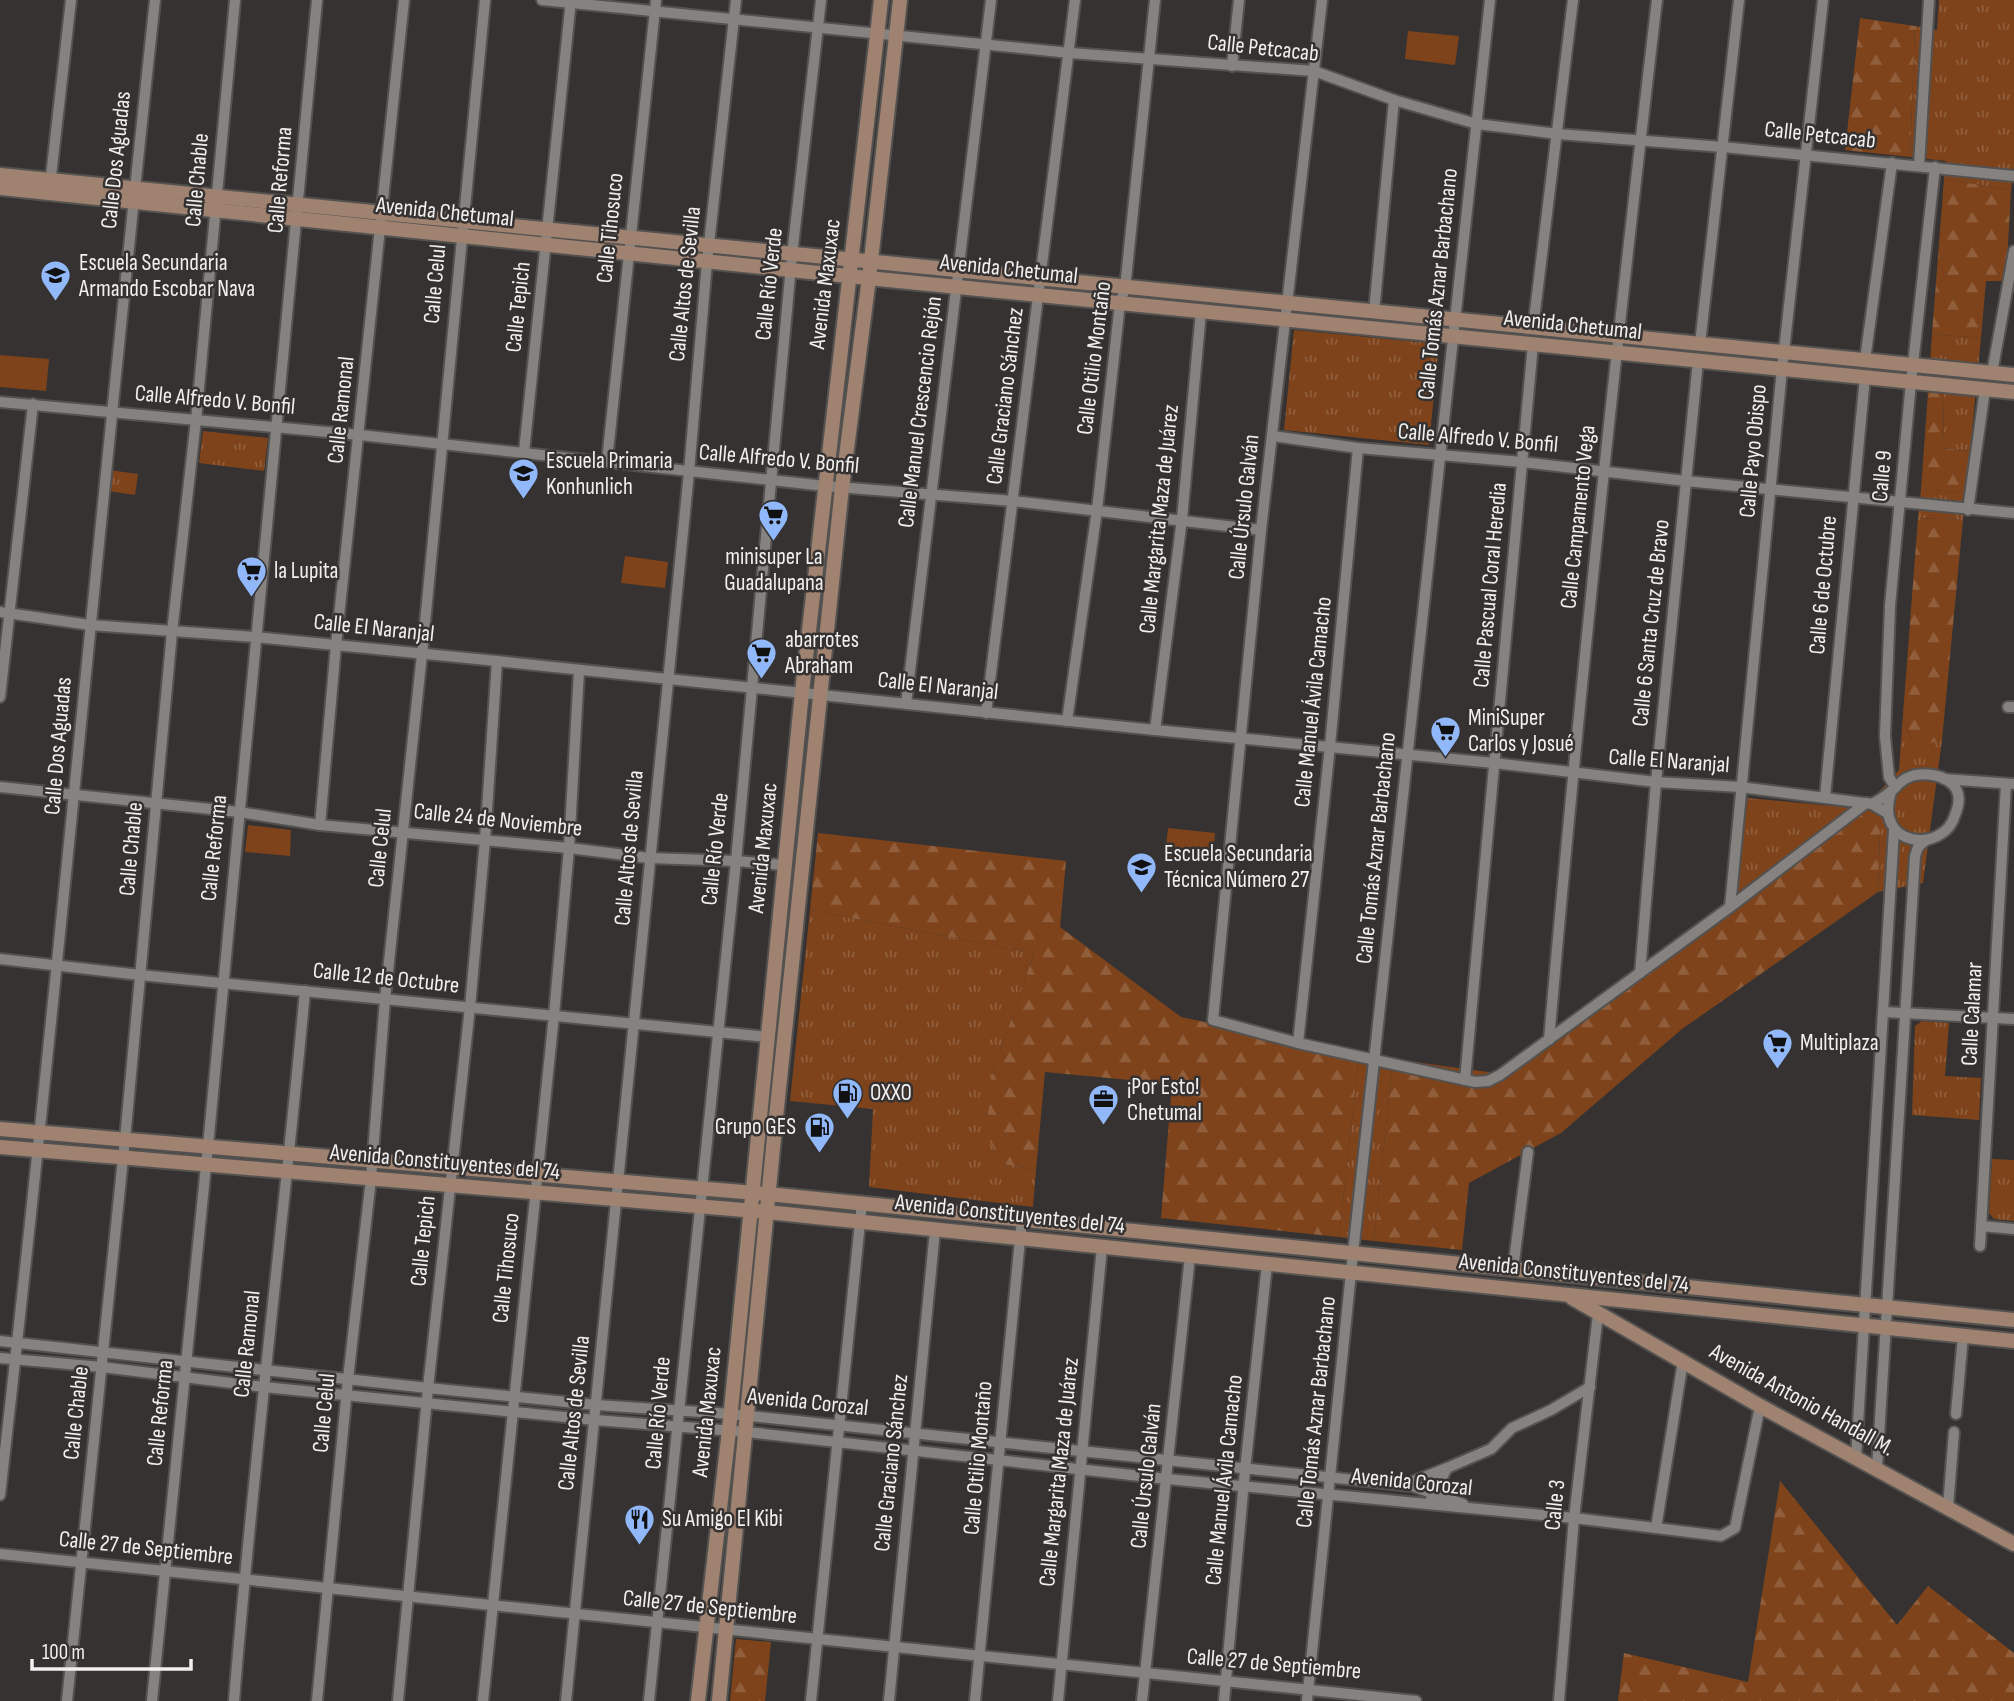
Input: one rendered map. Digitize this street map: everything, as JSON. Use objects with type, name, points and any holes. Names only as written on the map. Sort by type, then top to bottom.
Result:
[{"type":"main road","name":"Avenida Maxuxac","points":[[698,1701],[731,1414],[802,692],[881,0]]},
{"type":"main road","name":"Avenida Maxuxac","points":[[719,1701],[768,1194],[842,487],[871,263],[900,0]]},
{"type":"main road","name":"Avenida Chetumal","points":[[0,175],[49,187]]},
{"type":"main road","name":"Avenida Chetumal","points":[[0,188],[49,187],[134,195],[629,246],[707,262],[2014,392]]},
{"type":"main road","name":"Avenida Chetumal","points":[[629,246],[710,247],[2014,375]]},
{"type":"main road","name":"Avenida Constituyentes del 74","points":[[0,1129],[751,1192],[2014,1320]]},
{"type":"main road","name":"Avenida Constituyentes del 74","points":[[0,1147],[750,1210],[2014,1341]]},
{"type":"main road","points":[[1146,1251],[1147,1232]]},
{"type":"main road","name":"Avenida Antonio Handall M.","points":[[1568,1295],[1760,1406],[2014,1542]]},
{"type":"street","points":[[49,187],[71,0]]},
{"type":"street","name":"Calle Dos Aguadas","points":[[0,1495],[58,965],[111,411],[155,0]]},
{"type":"street","name":"Calle Chable","points":[[67,1701],[102,1367],[172,632],[196,419],[235,0]]},
{"type":"street","name":"Calle Reforma","points":[[152,1701],[208,1146],[317,0]]},
{"type":"street","name":"Calle Ramonal","points":[[320,825],[336,645],[404,0]]},
{"type":"street","name":"Calle Celul","points":[[317,1701],[348,1379],[371,1179],[402,831],[422,654],[485,0]]},
{"type":"street","name":"Calle Petcacab","points":[[542,0],[1070,53],[1314,71],[1394,100],[1477,124],[1558,134],[1723,147],[2014,176]]},
{"type":"street","name":"Calle Tihosuco","points":[[607,461],[656,0]]},
{"type":"street","name":"Calle Altos de Sevilla","points":[[566,1701],[666,680],[689,472],[707,262],[736,0]]},
{"type":"street","name":"Calle Río Verde","points":[[649,1701],[736,861],[793,255],[821,0]]},
{"type":"street","name":"Calle Manuel Crescencio Rejón","points":[[906,704],[991,0]]},
{"type":"street","name":"Calle Graciano Sánchez","points":[[986,713],[1076,0]]},
{"type":"street","name":"Calle Otilio Montaño","points":[[1067,720],[1097,510],[1120,303],[1125,288],[1155,0]]},
{"type":"street","points":[[1233,66],[1239,0]]},
{"type":"street","name":"Calle Úrsulo Galván","points":[[1298,1043],[1213,1020],[1261,530],[1322,0]]},
{"type":"street","name":"Calle Tomás Aznar Barbachano","points":[[1307,1701],[1353,1253],[1490,0]]},
{"type":"street","points":[[1533,328],[1573,0]]},
{"type":"street","name":"Calle Campamento Vega","points":[[1549,1040],[1572,774],[1616,353],[1657,0]]},
{"type":"street","points":[[1700,344],[1739,0]]},
{"type":"street","name":"Calle Payo Obispo","points":[[1730,907],[1782,369],[1823,0]]},
{"type":"street","points":[[1919,166],[1929,0]]},
{"type":"street","name":"Calle Tepich","points":[[524,452],[570,1]]},
{"type":"street","points":[[1374,312],[1394,100]]},
{"type":"street","points":[[1865,360],[1892,163]]},
{"type":"street","name":"Calle 9","points":[[1893,789],[1889,777],[1885,736],[1890,606],[1935,167]]},
{"type":"street","points":[[1992,373],[2014,251]]},
{"type":"street","name":"Calle Margarita Maza de Juárez","points":[[1156,730],[1182,519],[1201,311]]},
{"type":"street","name":"Calle Pascual Coral Heredia","points":[[1465,1080],[1533,344]]},
{"type":"street","name":"Calle 6 Santa Cruz de Bravo","points":[[1640,973],[1656,782],[1699,361]]},
{"type":"street","name":"Calle 6 de Octubre","points":[[1825,797],[1864,377]]},
{"type":"street","points":[[1968,510],[1985,389]]},
{"type":"street","name":"Calle Alfredo V. Bonfil","points":[[0,401],[360,435],[825,486],[1013,501],[1261,530]]},
{"type":"street","points":[[0,696],[5,613],[33,404]]},
{"type":"street","name":"Calle Alfredo V. Bonfil","points":[[1273,436],[1358,448],[1522,462],[2014,513]]},
{"type":"street","name":"Calle Manuel Ávila Camacho","points":[[1298,1043],[1358,448]]},
{"type":"street","name":"Calle El Naranjal","points":[[5,613],[90,625],[255,637],[496,661],[1494,763],[1572,774],[1740,787],[1869,804]]},
{"type":"street","name":"Calle Tepich","points":[[398,1701],[428,1388],[470,1007],[485,841],[496,661]]},
{"type":"street","name":"Calle Tihosuco","points":[[483,1701],[554,1015],[569,848],[579,671]]},
{"type":"street","points":[[1298,1043],[1465,1080],[1488,1081],[1549,1040],[1908,777],[1928,774],[1944,779],[2010,784]]},
{"type":"street","points":[[1944,779],[1956,788],[1959,802]]},
{"type":"street","points":[[1877,1468],[1915,856],[1926,840],[1938,835],[1954,821],[1959,802],[1975,781]]},
{"type":"street","name":"Calle Calamar","points":[[1980,1246],[2010,784]]},
{"type":"street","name":"Calle 24 de Noviembre","points":[[0,787],[239,812],[320,825],[402,831],[649,858],[785,865]]},
{"type":"street","points":[[1856,1457],[1894,830],[1887,813],[1893,789]]},
{"type":"street","points":[[1869,804],[1887,813]]},
{"type":"street","points":[[1894,830],[1907,839],[1926,840]]},
{"type":"street","name":"Calle 12 de Octubre","points":[[0,959],[768,1037]]},
{"type":"street","name":"Calle Ramonal","points":[[234,1701],[243,1580],[290,1153],[304,991]]},
{"type":"street","points":[[1884,1012],[2014,1019]]},
{"type":"street","points":[[1513,1269],[1528,1152]]},
{"type":"street","points":[[811,1701],[862,1203]]},
{"type":"street","name":"Calle Otilio Montaño","points":[[975,1701],[1022,1219]]},
{"type":"street","points":[[1981,1226],[2014,1229]]},
{"type":"street","name":"Calle Graciano Sánchez","points":[[889,1701],[935,1230]]},
{"type":"street","name":"Calle Margarita Maza de Juárez","points":[[1058,1701],[1102,1247]]},
{"type":"street","name":"Calle Úrsulo Galván","points":[[1142,1701],[1190,1256]]},
{"type":"street","name":"Calle Manuel Ávila Camacho","points":[[1224,1701],[1267,1264]]},
{"type":"street","name":"Calle 3","points":[[1559,1701],[1574,1518],[1598,1314]]},
{"type":"street","points":[[1956,1413],[1963,1336]]},
{"type":"street","name":"Avenida Corozal","points":[[0,1341],[513,1397],[731,1414],[747,1425],[837,1442],[1167,1479],[1574,1518],[1721,1536],[1735,1528],[1760,1406]]},
{"type":"street","name":"Avenida Corozal","points":[[0,1358],[595,1420],[729,1430],[747,1425],[838,1426],[1082,1451],[1403,1485],[1482,1510]]},
{"type":"street","points":[[1656,1528],[1683,1361]]},
{"type":"street","points":[[1403,1485],[1491,1449],[1512,1428],[1590,1387]]},
{"type":"street","points":[[1948,1507],[1954,1432]]},
{"type":"street","points":[[1430,1505],[1432,1493],[1447,1468]]},
{"type":"street","name":"Calle 27 de Septiembre","points":[[0,1554],[1416,1701]]},
{"type":"green space","points":[[1939,0],[2014,0],[2014,166],[2011,190],[1944,179],[1946,161],[1910,157],[1915,26],[1937,30]]},
{"type":"green space","points":[[1860,18],[1915,26],[1910,157],[1845,150]]},
{"type":"green space","points":[[1408,31],[1459,36],[1455,65],[1405,59]]},
{"type":"green space","points":[[1944,179],[2011,190],[2006,281],[1986,281],[1981,338],[1932,334]]},
{"type":"green space","points":[[1294,330],[1439,344],[1429,445],[1284,430]]},
{"type":"green space","points":[[1932,334],[1981,338],[1970,451],[1943,448],[1944,394],[1928,393]]},
{"type":"green space","points":[[0,355],[49,359],[46,391],[0,387]]},
{"type":"green space","points":[[1928,393],[1944,393],[1943,448],[1970,451],[1966,493],[1921,489]]},
{"type":"green space","points":[[203,431],[268,438],[264,471],[199,463]]},
{"type":"green space","points":[[109,470],[138,474],[135,495],[108,491]]},
{"type":"green space","points":[[1921,489],[1966,493],[1963,520],[1918,518]]},
{"type":"green space","points":[[1918,518],[1963,520],[1942,740],[1918,746],[1911,740],[1903,714]]},
{"type":"green space","points":[[625,556],[668,562],[665,588],[621,583]]},
{"type":"green space","points":[[1903,714],[1911,740],[1918,745],[1942,740],[1923,883],[1878,892],[1880,831],[1730,903],[1748,798],[1863,809],[1899,770]]},
{"type":"green space","points":[[1863,809],[1877,819],[1880,831],[1878,892],[1682,1029],[1561,1133],[1469,1183],[1462,1250],[1374,1241],[1393,1059],[1495,1073]]},
{"type":"green space","points":[[248,825],[291,830],[290,856],[245,852]]},
{"type":"green space","points":[[1168,828],[1215,833],[1213,862],[1165,857]]},
{"type":"green space","points":[[818,833],[1066,861],[1060,927],[1181,1017],[1359,1055],[1339,1237],[1161,1218],[1172,1084],[1045,1072],[1036,1170],[1003,1164],[986,1135],[992,1075],[1034,953],[810,910]]},
{"type":"green space","points":[[810,910],[1034,953],[992,1075],[1003,1164],[1036,1170],[1033,1207],[869,1187],[873,1109],[790,1101]]},
{"type":"green space","points":[[1922,1021],[1949,1023],[1945,1076],[1981,1078],[1979,1120],[1912,1115],[1915,1026]]},
{"type":"green space","points":[[1359,1055],[1393,1059],[1374,1241],[1339,1237]]},
{"type":"green space","points":[[1992,1159],[2014,1160],[2014,1221],[1994,1219],[1989,1213]]},
{"type":"green space","points":[[1780,1481],[1897,1625],[1928,1586],[2014,1653],[2014,1701],[1618,1701],[1624,1653],[1748,1682]]},
{"type":"green space","points":[[736,1639],[771,1642],[765,1701],[730,1701]]},
{"type":"place","name":"Escuela Secundaria Armando Escobar Nava","points":[[56,303]]},
{"type":"place","name":"Escuela Primaria Konhunlich","points":[[523,501]]},
{"type":"place","name":"minisuper La Guadalupana","points":[[774,543]]},
{"type":"place","name":"la Lupita","points":[[251,598]]},
{"type":"place","name":"abarrotes Abraham","points":[[762,680]]},
{"type":"place","name":"MiniSuper Carlos y Josué","points":[[1445,758]]},
{"type":"place","name":"Escuela Secundaria Técnica Número 27","points":[[1141,894]]},
{"type":"place","name":"Multiplaza","points":[[1777,1070]]},
{"type":"place","name":"OXXO","points":[[847,1120]]},
{"type":"place","name":"¡Por Esto! Chetumal","points":[[1104,1127]]},
{"type":"place","name":"Grupo GES","points":[[819,1154]]},
{"type":"place","name":"Su Amigo El Kibi","points":[[639,1546]]}]
